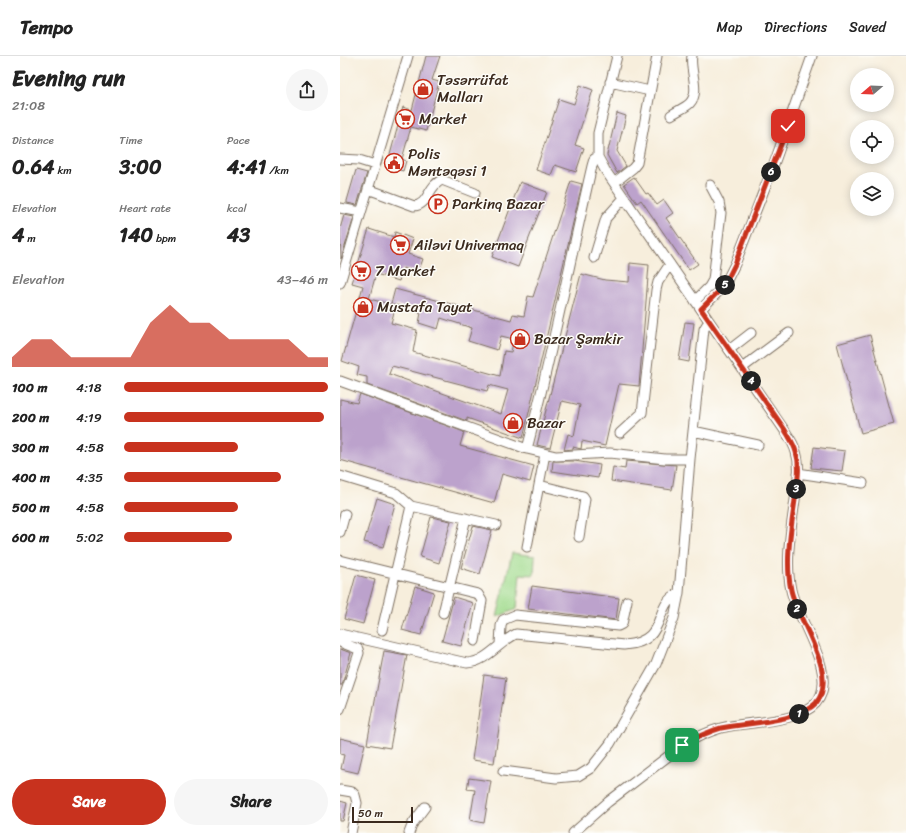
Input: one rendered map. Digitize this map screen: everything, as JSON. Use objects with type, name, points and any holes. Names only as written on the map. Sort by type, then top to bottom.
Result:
[{"type":"street","points":[[340,283],[408,56]]},
{"type":"street","points":[[573,833],[665,757],[696,737],[722,728],[792,716],[808,709],[820,697],[824,681],[823,672],[797,610],[791,589],[789,570],[791,530],[798,473],[796,452],[742,368],[624,198],[598,157],[598,133],[616,56]]},
{"type":"street","points":[[614,183],[634,168],[637,163],[657,56]]},
{"type":"street","points":[[671,115],[693,99],[695,90],[690,68],[692,56]]},
{"type":"street","points":[[701,309],[724,286],[735,264],[773,167],[812,56]]},
{"type":"street","points":[[610,82],[650,91]]},
{"type":"street","points":[[527,449],[547,371],[561,300],[592,166],[594,160],[598,157]]},
{"type":"street","points":[[340,159],[359,160],[375,164]]},
{"type":"street","points":[[368,189],[414,206],[418,206],[424,202],[435,184],[442,180],[474,193]]},
{"type":"street","points":[[695,301],[709,287],[713,280],[721,213],[719,202],[710,185]]},
{"type":"street","points":[[594,258],[606,218],[624,198]]},
{"type":"street","points":[[340,208],[361,212]]},
{"type":"street","points":[[620,433],[642,414],[656,290],[658,282],[670,264]]},
{"type":"street","points":[[503,771],[567,778],[578,776],[591,768],[610,744],[656,664],[674,618],[679,593],[690,459],[704,329],[707,324]]},
{"type":"street","points":[[729,350],[751,333]]},
{"type":"street","points":[[742,368],[789,333]]},
{"type":"street","points":[[340,381],[527,449],[545,454],[576,456],[610,453],[665,459],[690,459]]},
{"type":"street","points":[[693,431],[758,445]]},
{"type":"street","points":[[527,546],[545,454]]},
{"type":"street","points":[[798,473],[863,483]]},
{"type":"street","points":[[340,476],[396,493],[411,506],[496,525]]},
{"type":"street","points":[[539,485],[583,496],[585,498],[579,537]]},
{"type":"street","points":[[382,630],[411,506]]},
{"type":"street","points":[[340,532],[345,514]]},
{"type":"street","points":[[443,613],[466,518]]},
{"type":"street","points":[[340,560],[472,591],[478,594],[481,598],[476,641]]},
{"type":"street","points":[[340,634],[467,663],[481,660],[500,644],[516,634],[624,645],[636,644],[645,641],[652,633],[670,598],[679,593]]},
{"type":"street","points":[[500,644],[501,626],[503,620],[508,617],[525,615],[618,626],[622,624],[627,601]]},
{"type":"street","points":[[340,642],[358,649],[359,653],[340,709]]},
{"type":"street","points":[[340,790],[352,792],[356,795],[357,803],[351,833]]},
{"type":"street","points":[[409,833],[425,807]]},
{"type":"green space","points":[[512,553],[535,556],[534,575],[520,574],[517,609],[497,617]]},
{"type":"building","points":[[426,56],[440,56],[432,80],[439,82],[426,131],[411,127],[402,159],[406,161],[403,171],[387,166],[403,107],[412,110]]},
{"type":"building","points":[[580,85],[593,90],[575,145],[584,148],[576,172],[555,165],[551,175],[536,170],[559,99],[574,104]]},
{"type":"building","points":[[617,113],[626,116],[617,151],[626,166],[617,173],[607,155]]},
{"type":"building","points":[[356,170],[367,173],[357,205],[347,203]]},
{"type":"building","points":[[634,177],[646,194],[648,193],[657,205],[664,200],[673,213],[666,218],[698,264],[689,270],[641,200],[637,203],[624,184]]},
{"type":"building","points":[[571,181],[582,184],[523,438],[467,418],[467,421],[367,385],[367,377],[357,375],[359,367],[342,361],[363,286],[352,283],[369,229],[394,237],[395,232],[413,239],[408,254],[423,259],[418,273],[403,268],[399,281],[376,274],[369,299],[395,305],[391,304],[395,289],[511,320],[513,314],[524,316],[528,296],[533,297]],"holes":[[[396,305],[421,313],[419,323],[438,329],[441,318],[472,328],[468,341],[497,350],[501,336],[514,339],[511,352],[504,351],[500,376],[413,352],[417,330],[391,323]],[[392,366],[487,391],[489,385],[508,390],[501,414],[389,374]]]},
{"type":"building","points":[[520,182],[547,192],[518,267],[492,257]]},
{"type":"building","points":[[344,215],[354,217],[341,259],[340,229]]},
{"type":"building","points":[[630,263],[649,265],[639,386],[619,384],[605,446],[582,441],[581,449],[573,447],[573,449],[564,450],[568,434],[574,436],[580,405],[562,401],[550,448],[537,445],[581,274],[605,280],[629,282]]},
{"type":"building","points":[[685,322],[694,323],[689,362],[679,360]]},
{"type":"building","points":[[870,335],[894,424],[861,433],[837,344]]},
{"type":"building","points":[[360,394],[464,432],[460,446],[534,466],[530,482],[502,474],[494,503],[340,460],[340,399],[357,403]]},
{"type":"building","points":[[814,447],[845,451],[842,471],[811,468]]},
{"type":"building","points":[[553,461],[574,461],[600,465],[598,478],[552,471]]},
{"type":"building","points":[[626,461],[676,465],[672,490],[611,481],[613,467],[625,469]]},
{"type":"building","points":[[377,498],[395,504],[383,547],[364,542]]},
{"type":"building","points":[[431,517],[451,521],[439,563],[420,557]]},
{"type":"building","points":[[473,526],[492,530],[480,574],[461,568]]},
{"type":"building","points":[[356,575],[375,580],[363,624],[344,619]]},
{"type":"building","points":[[415,586],[434,592],[421,635],[402,630]]},
{"type":"building","points":[[532,586],[619,598],[616,620],[528,609]]},
{"type":"building","points":[[454,597],[473,603],[461,646],[442,641]]},
{"type":"building","points":[[340,649],[351,653],[342,685],[340,685]]},
{"type":"building","points":[[384,651],[407,655],[390,748],[367,744]]},
{"type":"building","points":[[484,675],[506,678],[494,763],[472,760]]},
{"type":"building","points":[[340,738],[365,744],[358,773],[341,769],[344,755],[340,754]]},
{"type":"building","points":[[469,778],[491,781],[484,823],[470,820],[475,790],[467,789]]},
{"type":"building","points":[[340,801],[347,803],[343,821],[340,821]]},
{"type":"place","name":"Təsərrüfat Malları","points":[[423,89]]},
{"type":"place","name":"Market","points":[[405,119]]},
{"type":"place","name":"Polis Məntəqəsi 1","points":[[394,163]]},
{"type":"place","name":"Parkinq Bazar","points":[[438,204]]},
{"type":"place","name":"Ailəvi Univermaq","points":[[400,245]]},
{"type":"place","name":"7 Market","points":[[361,271]]},
{"type":"place","name":"Mustafa Tayat","points":[[363,307]]},
{"type":"place","name":"Bazar Şəmkir","points":[[520,339]]},
{"type":"place","name":"Bazar","points":[[513,423]]},
{"type":"route","points":[[682,745],[709,731],[734,725],[792,716],[801,713],[816,703],[823,690],[824,681],[821,663],[797,610],[791,589],[789,550],[798,473],[796,452],[785,430],[701,309],[711,301],[724,286],[735,264],[788,126]]}]
